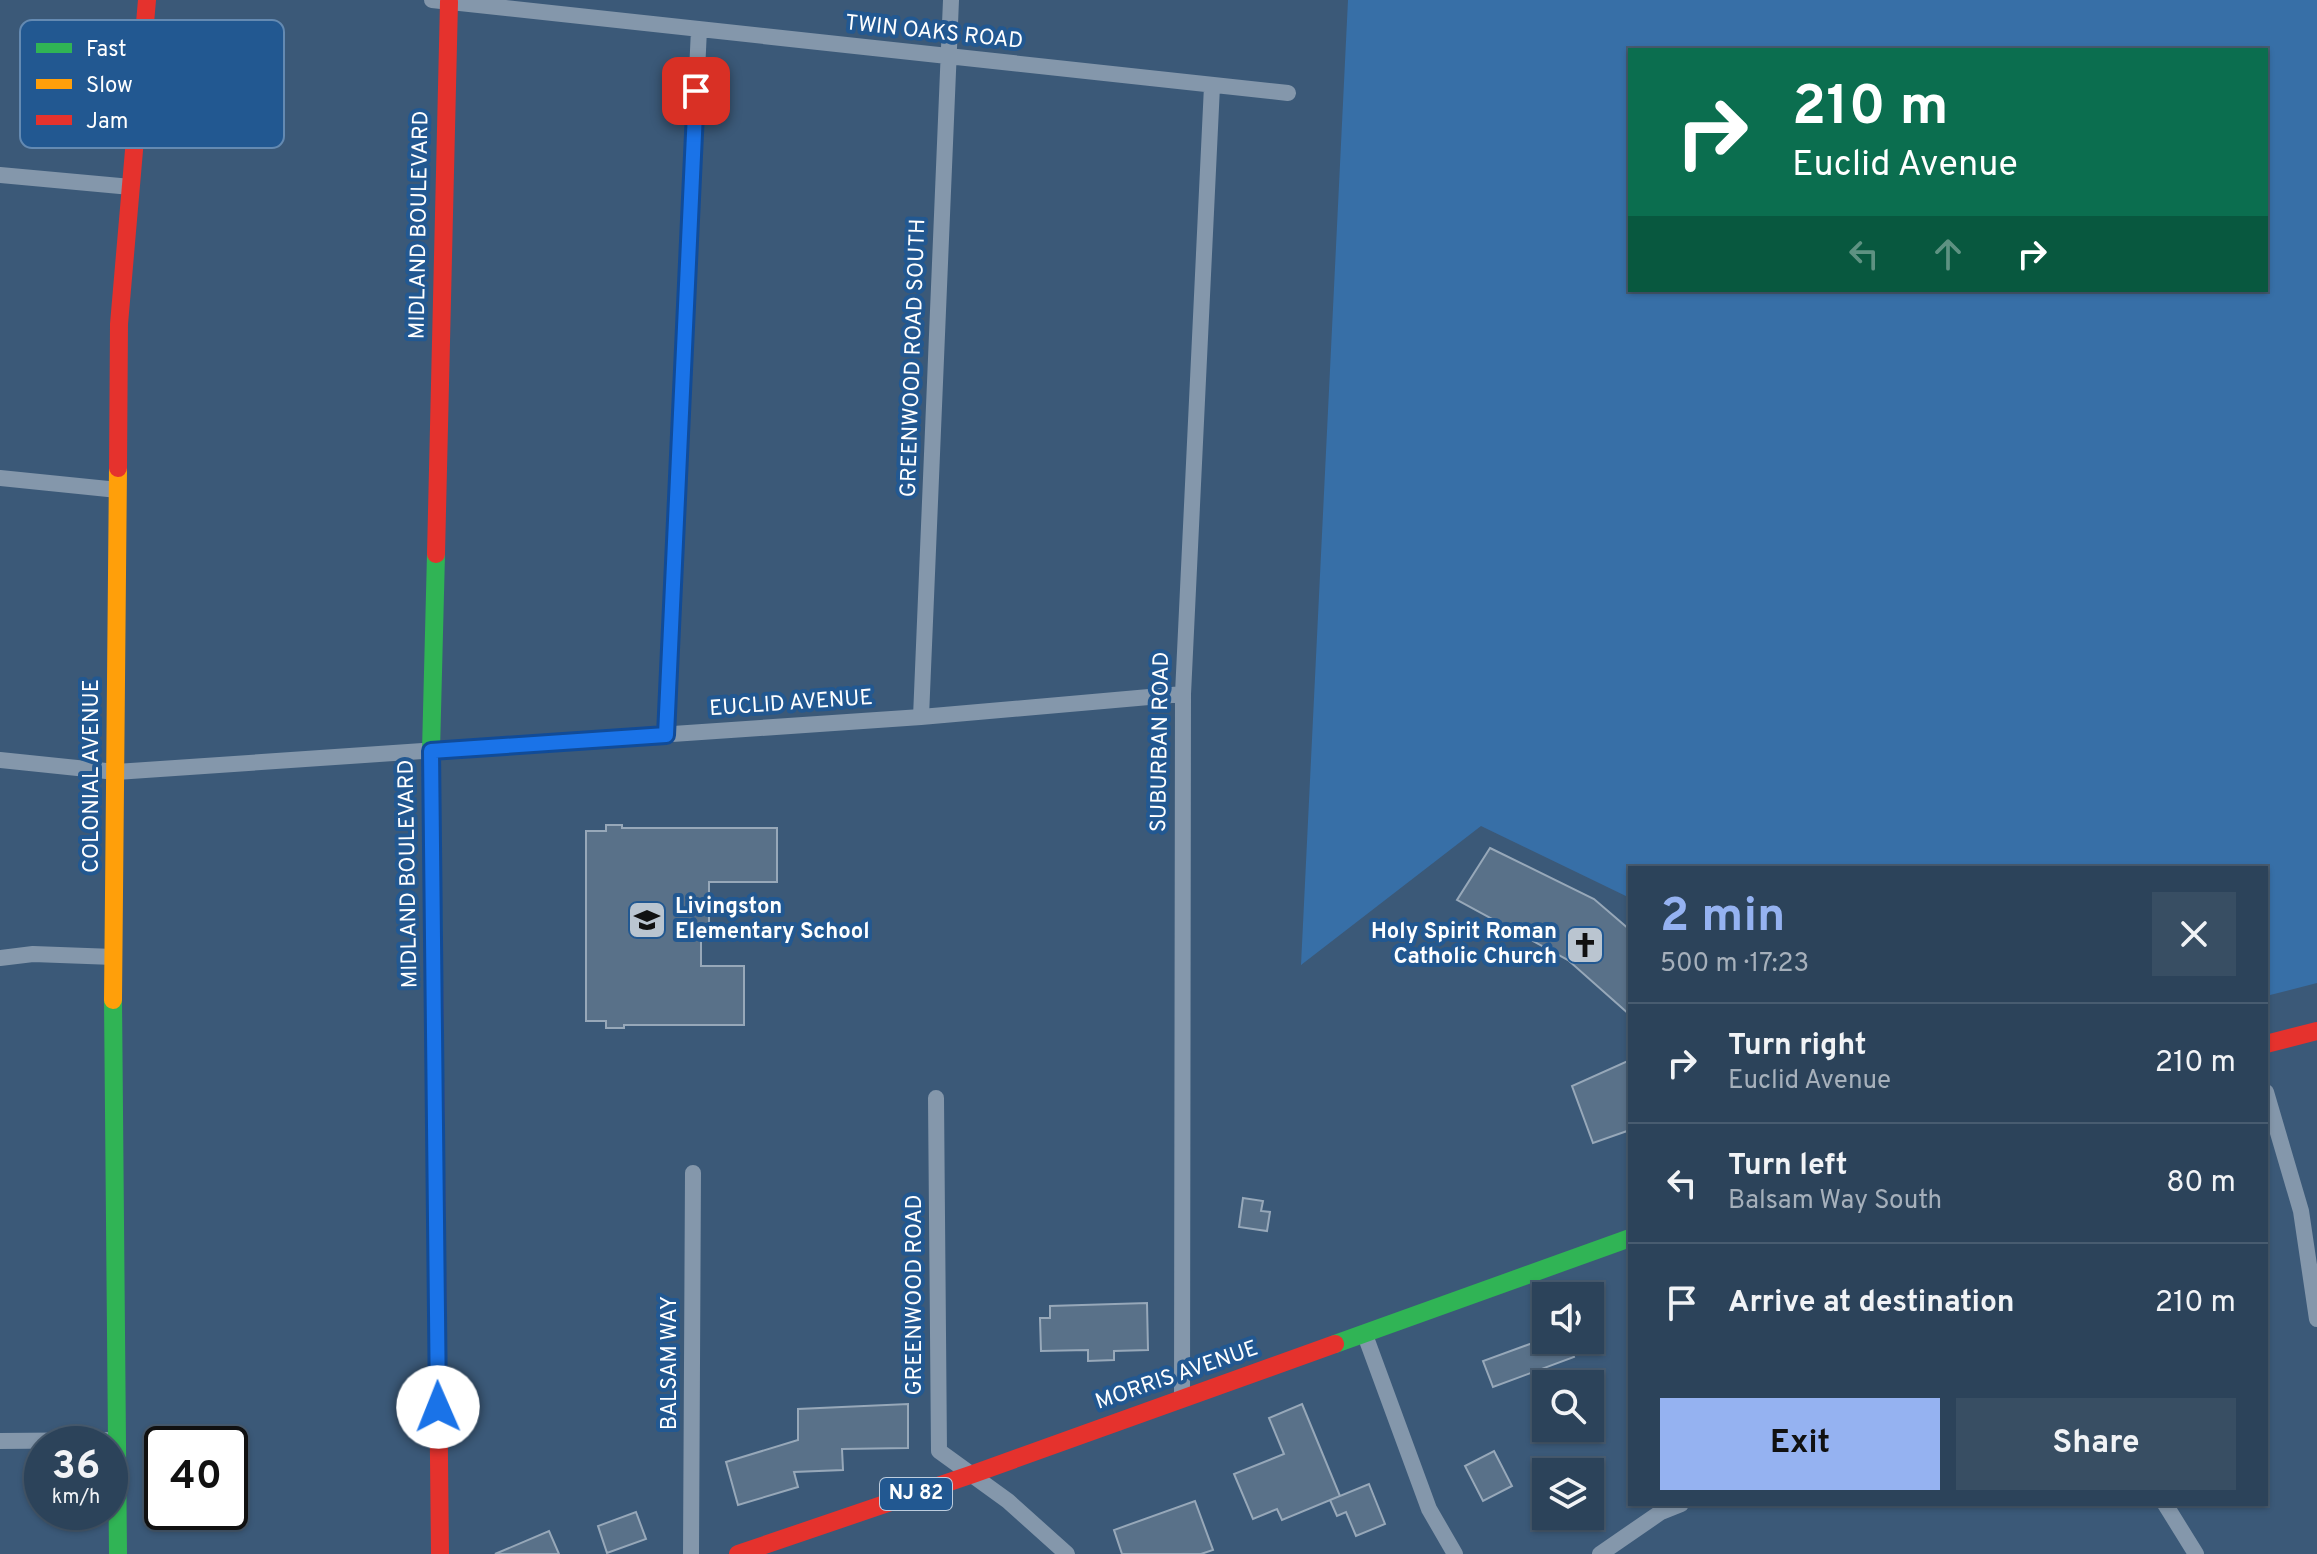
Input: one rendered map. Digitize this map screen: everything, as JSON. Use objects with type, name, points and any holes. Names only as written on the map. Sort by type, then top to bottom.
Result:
[{"type":"street","name":"COLONIAL AVENUE","points":[[145,20],[147,0]]},
{"type":"street","name":"GREENWOOD ROAD SOUTH","points":[[921,717],[951,0]]},
{"type":"street","name":"TWIN OAKS ROAD","points":[[441,1],[1288,93]]},
{"type":"street","name":"MIDLAND BOULEVARD","points":[[440,1554],[431,751],[441,1]]},
{"type":"street","points":[[666,735],[699,29]]},
{"type":"street","name":"SUBURBAN ROAD","points":[[1182,1399],[1183,694],[1212,86]]},
{"type":"street","name":"COLONIAL AVENUE","points":[[117,1426],[114,957],[119,324],[134,148]]},
{"type":"street","points":[[0,175],[131,187]]},
{"type":"street","points":[[0,478],[118,490]]},
{"type":"street","name":"EUCLID AVENUE","points":[[0,760],[116,772],[921,717],[1183,694]]},
{"type":"street","points":[[0,958],[33,954],[114,957]]},
{"type":"street","points":[[2268,1043],[2317,1031]]},
{"type":"street","name":"GREENWOOD ROAD","points":[[936,1098],[939,1451],[973,1474]]},
{"type":"street","points":[[2268,1099],[2301,1211],[2317,1319]]},
{"type":"street","name":"BALSAM WAY","points":[[691,1554],[693,1173]]},
{"type":"street","name":"MORRIS AVENUE","points":[[738,1554],[973,1474],[1628,1239]]},
{"type":"street","points":[[1365,1335],[1429,1509],[1455,1554]]},
{"type":"street","points":[[0,1441],[24,1441]]},
{"type":"street","points":[[973,1474],[1067,1554]]},
{"type":"street","points":[[1600,1554],[1661,1512],[1676,1506]]},
{"type":"street","points":[[2166,1506],[2196,1554]]},
{"type":"street","name":"COLONIAL AVENUE","points":[[118,1530],[118,1554]]},
{"type":"shaded area","points":[[1348,0],[2317,0],[2317,983],[2268,995],[2268,866],[1628,866],[1628,897],[1481,826],[1301,965]]},
{"type":"building","name":"Livingston Elementary School","points":[[606,825],[622,825],[622,828],[777,828],[777,882],[709,882],[709,930],[701,929],[701,966],[744,966],[744,1025],[624,1025],[624,1028],[606,1028],[606,1021],[586,1021],[586,831],[606,831]]},
{"type":"building","name":"Holy Spirit Roman Catholic Church","points":[[1490,848],[1594,899],[1628,928],[1628,1013],[1568,960],[1457,900]]},
{"type":"building","points":[[1628,1061],[1628,1131],[1593,1143],[1572,1086]]},
{"type":"building","points":[[1243,1198],[1263,1201],[1261,1211],[1270,1212],[1267,1231],[1239,1227]]},
{"type":"building","points":[[1147,1303],[1148,1350],[1114,1351],[1114,1360],[1088,1361],[1088,1350],[1041,1351],[1040,1318],[1050,1318],[1050,1306]]},
{"type":"building","points":[[1532,1343],[1532,1354],[1573,1354],[1574,1357],[1493,1387],[1483,1361]]},
{"type":"building","points":[[908,1404],[908,1448],[842,1449],[843,1470],[794,1472],[798,1487],[738,1505],[726,1462],[798,1440],[798,1409]]},
{"type":"building","points":[[1302,1404],[1340,1496],[1282,1520],[1277,1509],[1253,1519],[1234,1474],[1284,1454],[1269,1418]]},
{"type":"building","points":[[1494,1451],[1512,1486],[1483,1501],[1465,1466]]},
{"type":"building","points":[[1369,1484],[1385,1524],[1356,1536],[1346,1512],[1337,1516],[1330,1500]]},
{"type":"building","points":[[1195,1501],[1213,1550],[1201,1554],[1122,1554],[1114,1530]]},
{"type":"building","points":[[636,1512],[646,1539],[607,1553],[598,1526]]},
{"type":"building","points":[[549,1531],[559,1554],[495,1554]]},
{"type":"traffic: fast","points":[[434,981],[431,751],[436,554]]},
{"type":"traffic: fast","points":[[113,1000],[118,1554]]},
{"type":"traffic: fast","points":[[1335,1344],[1628,1239]]},
{"type":"traffic: slow","points":[[113,1000],[118,468]]},
{"type":"traffic: jam","points":[[145,20],[147,0]]},
{"type":"traffic: jam","points":[[436,554],[449,2]]},
{"type":"traffic: jam","points":[[118,468],[119,324],[134,148]]},
{"type":"traffic: jam","points":[[434,981],[440,1554]]},
{"type":"traffic: jam","points":[[2268,1043],[2317,1031]]},
{"type":"traffic: jam","points":[[738,1554],[973,1474],[1335,1344]]},
{"type":"place","name":"Livingston Elementary School","points":[[647,920]]},
{"type":"place","name":"Holy Spirit Roman Catholic Church","points":[[1585,945]]},
{"type":"route","points":[[438,1407],[431,751],[666,735],[696,91]]}]
